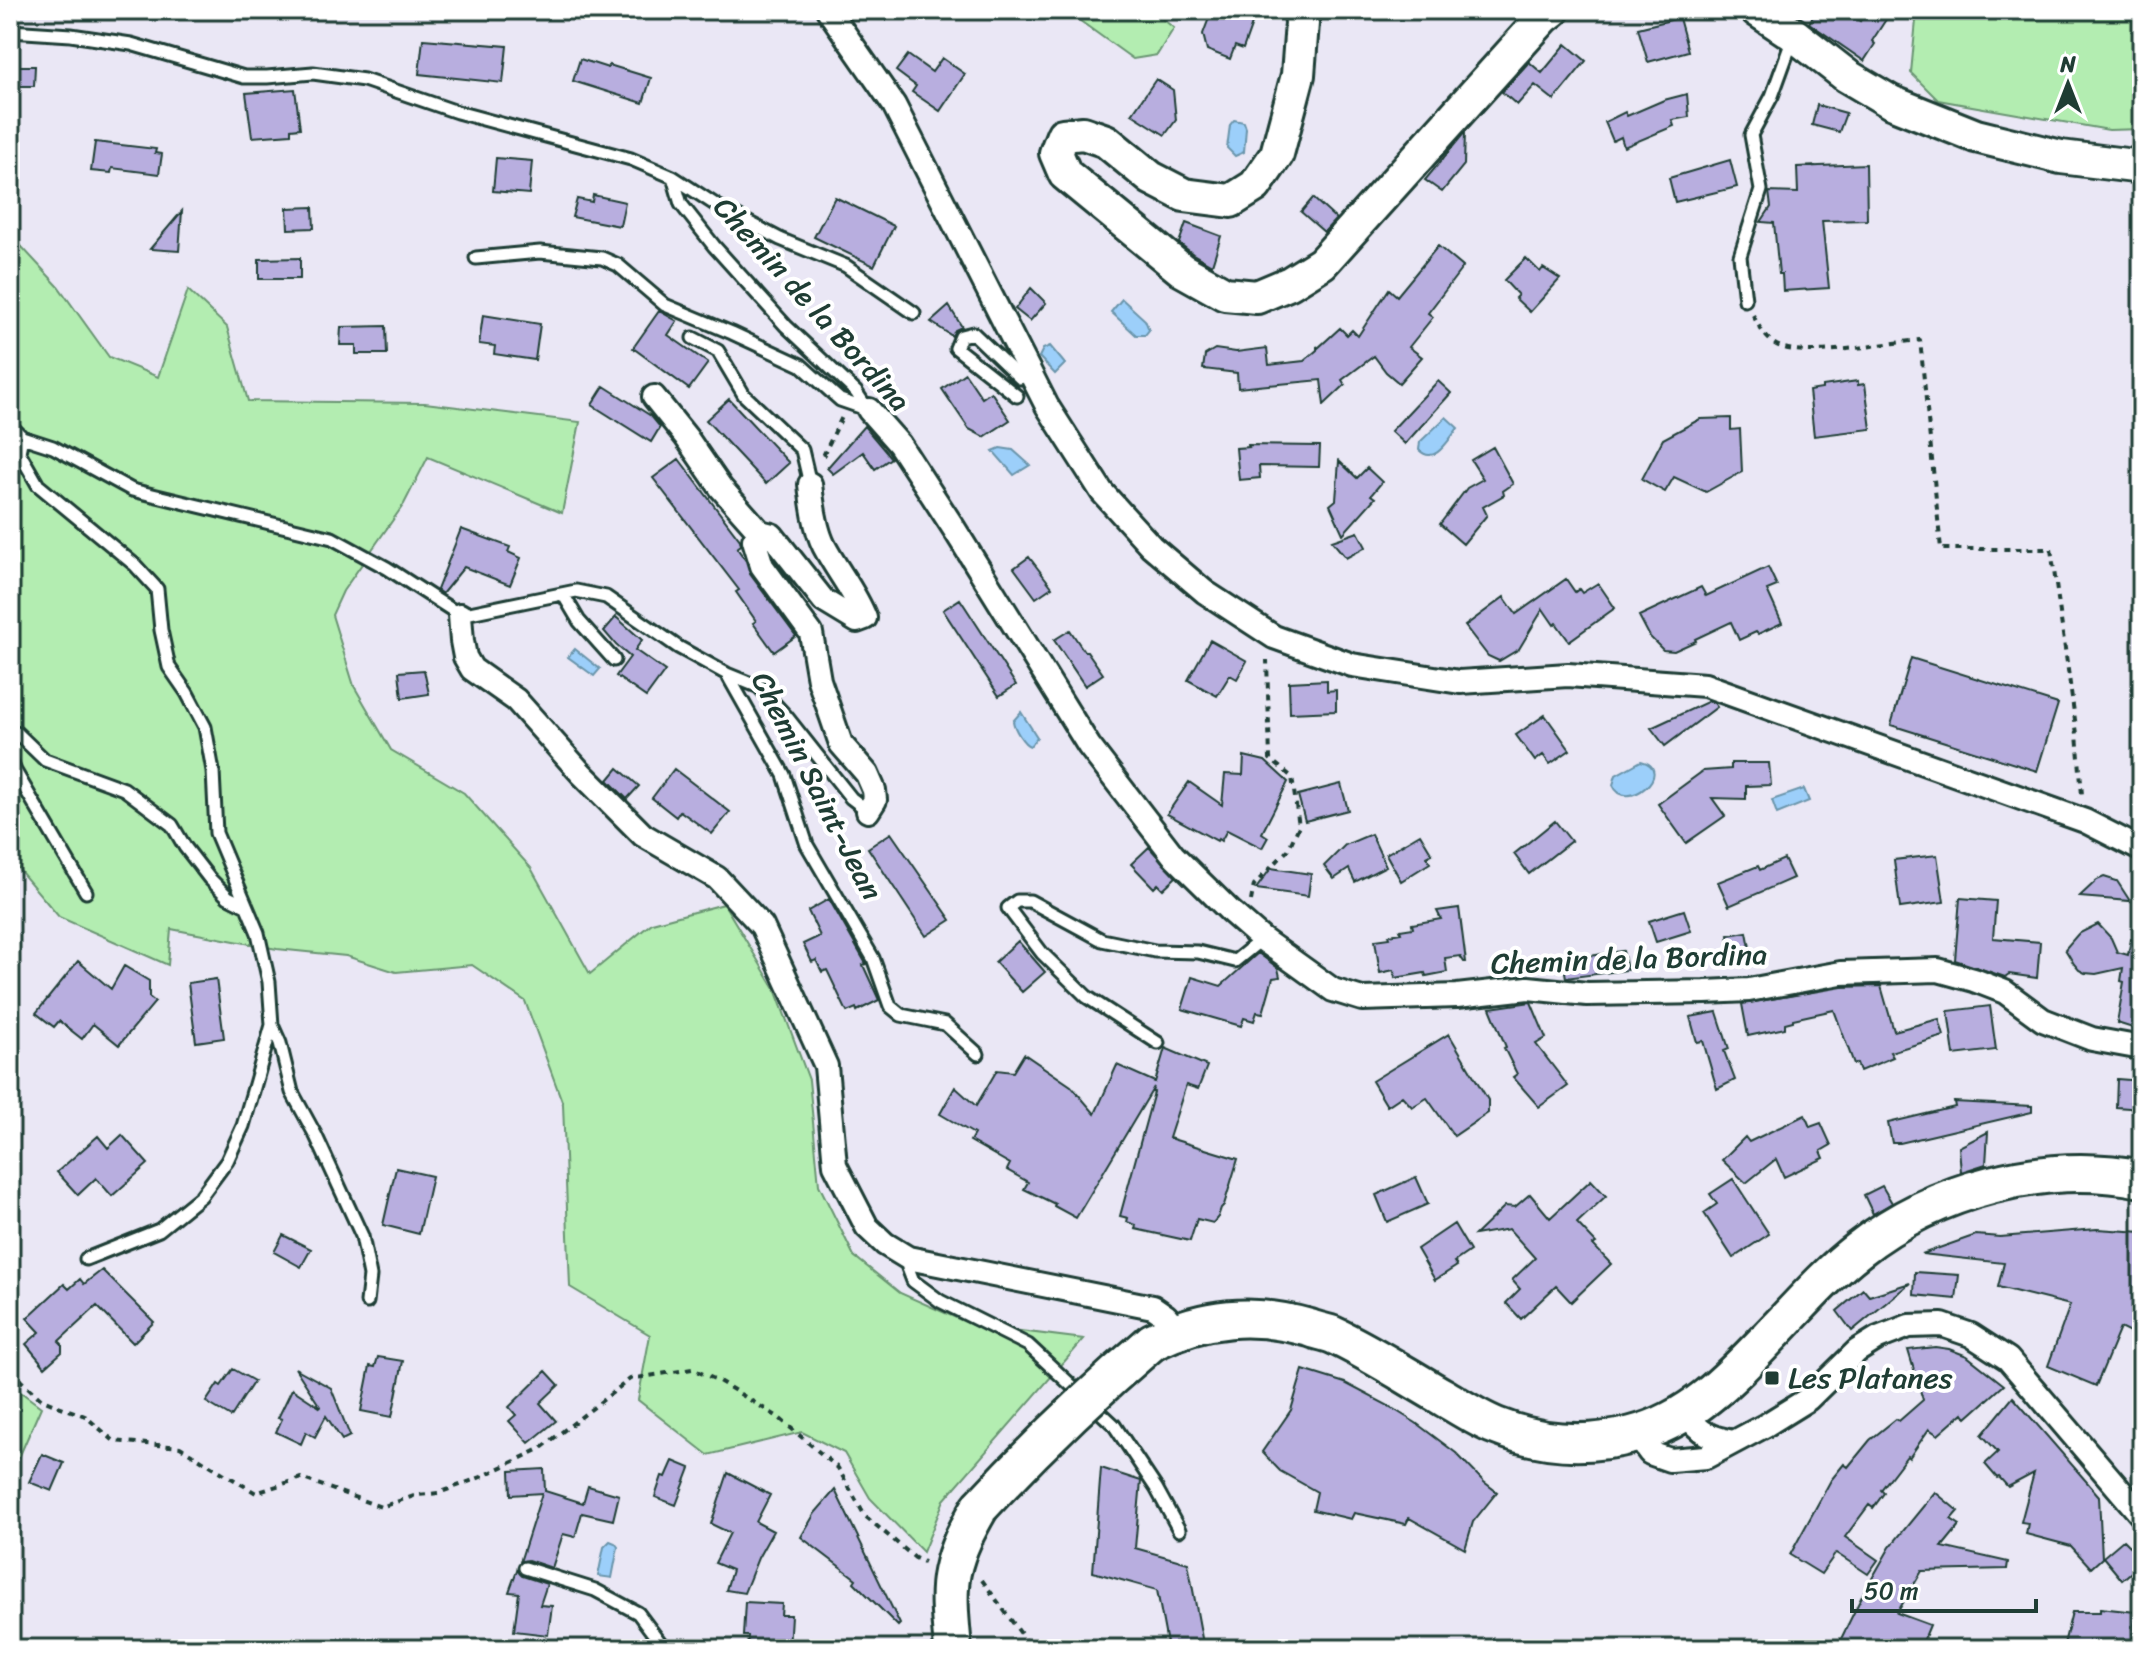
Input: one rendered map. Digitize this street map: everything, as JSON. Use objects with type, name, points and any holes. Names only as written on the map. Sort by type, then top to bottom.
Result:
[{"type":"main road","points":[[953,1649],[951,1574],[962,1539],[980,1507],[1124,1366],[1164,1335],[1211,1320],[1252,1318],[1292,1323],[1331,1335],[1494,1426],[1558,1443],[1597,1442],[1636,1434],[1686,1414],[1732,1375],[1830,1274],[1858,1250],[1895,1224],[1933,1205],[1975,1189],[2031,1177],[2078,1173],[2142,1179]]},
{"type":"street","points":[[828,10],[894,105],[1047,406],[1102,492],[1151,546],[1205,592],[1274,637],[1352,665],[1460,682],[1568,675],[1705,685],[2085,821],[2142,850]]},
{"type":"street","points":[[1301,10],[1298,75],[1277,154],[1255,186],[1231,201],[1184,195],[1151,178],[1106,141],[1083,133],[1063,135],[1056,153],[1065,174],[1182,270],[1225,294],[1257,297],[1290,283],[1322,263],[1553,10]]},
{"type":"street","points":[[1757,10],[1847,76],[1891,102],[1976,136],[2061,157],[2142,167]]},
{"type":"street","points":[[654,397],[721,488],[760,532],[772,535],[824,601],[857,621],[865,618],[857,598],[823,543],[810,484]]},
{"type":"street","name":"Chemin de la Bordina","points":[[859,407],[899,444],[1089,746],[1173,855],[1257,934],[1333,990],[1362,999],[1457,996],[1528,988],[1587,994],[1705,992],[1749,990],[1841,973],[1938,970],[2005,992],[2043,1020],[2092,1039],[2142,1048]]},
{"type":"street","name":"Chemin Saint-Jean","points":[[760,532],[754,540],[762,566],[811,633],[819,680],[841,744],[867,774],[874,790],[875,800],[868,811]]},
{"type":"street","points":[[460,615],[465,657],[472,669],[516,700],[581,773],[643,835],[717,878],[762,926],[826,1066],[835,1165],[867,1227],[885,1244],[908,1258],[1153,1307],[1166,1316],[1164,1335]]},
{"type":"street","points":[[1636,1434],[1650,1453],[1670,1460],[1706,1457],[1808,1399],[1857,1351],[1878,1338],[1909,1326],[1942,1325],[1971,1335],[2008,1359],[2142,1516]]},
{"type":"street","points":[[1686,1414],[1696,1428],[1709,1437],[1733,1442]]},
{"type":"lane","points":[[10,31],[71,35],[131,44],[244,77],[313,73],[364,80],[457,112],[631,159],[673,177],[719,207],[780,239],[846,266],[914,313]]},
{"type":"lane","points":[[1745,300],[1740,256],[1761,190],[1751,135],[1772,96],[1793,34]]},
{"type":"lane","name":"Chemin de la Bordina","points":[[673,177],[681,204],[714,246],[786,326],[856,392],[859,407]]},
{"type":"lane","points":[[476,258],[540,252],[602,258],[618,265],[665,305],[801,365],[840,400],[859,407]]},
{"type":"lane","points":[[1017,396],[956,348],[961,336],[973,333],[1020,378],[1030,374]]},
{"type":"lane","points":[[693,338],[718,351],[744,395],[802,450],[810,484]]},
{"type":"lane","points":[[10,425],[22,437],[53,447],[132,490],[332,538],[387,568],[460,615]]},
{"type":"lane","points":[[22,437],[19,452],[38,485],[135,565],[157,589],[169,667],[205,727],[213,771],[216,833],[258,933],[269,982],[272,1025],[280,1043],[292,1092],[362,1236],[370,1276],[367,1302]]},
{"type":"lane","name":"Chemin Saint-Jean","points":[[460,615],[576,591],[606,597],[678,647],[727,674],[759,687],[851,798],[868,811]]},
{"type":"lane","points":[[563,594],[579,621],[614,660]]},
{"type":"lane","name":"Chemin Saint-Jean","points":[[727,674],[784,775],[807,845],[873,958],[890,1006],[901,1015],[945,1024],[978,1054]]},
{"type":"lane","points":[[10,734],[17,733],[45,760],[124,789],[172,825],[209,878],[228,897],[246,906]]},
{"type":"lane","points":[[10,759],[86,892]]},
{"type":"lane","points":[[1158,1043],[1087,997],[1042,953],[1008,908],[1017,901],[1030,901],[1102,940],[1155,951],[1198,952],[1235,961],[1257,934]]},
{"type":"lane","points":[[86,1259],[159,1230],[201,1196],[227,1161],[243,1126],[272,1025]]},
{"type":"lane","points":[[908,1258],[913,1281],[940,1301],[1028,1345],[1114,1425],[1156,1488],[1179,1530]]},
{"type":"lane","points":[[525,1568],[595,1590],[638,1613],[665,1649]]},
{"type":"path","points":[[1745,300],[1762,332],[1779,347],[1816,351],[1920,340],[1941,549],[2051,549],[2077,734],[2085,821]]},
{"type":"path","points":[[810,484],[859,407]]},
{"type":"path","points":[[1257,934],[1250,904],[1254,885],[1288,850],[1299,826],[1292,777],[1270,759],[1267,632]]},
{"type":"path","points":[[10,1371],[42,1400],[85,1416],[114,1441],[180,1447],[256,1493],[301,1478],[381,1507],[417,1495],[439,1493],[540,1449],[630,1379],[692,1369],[719,1381],[778,1417],[838,1468],[865,1516],[915,1558],[951,1574],[984,1581],[1032,1649]]},
{"type":"green space","points":[[1065,10],[1151,10],[1174,28],[1157,55],[1133,59]]},
{"type":"green space","points":[[1917,10],[2142,10],[2142,129],[2109,130],[1938,100],[1911,73]]},
{"type":"green space","points":[[10,234],[58,286],[109,357],[158,377],[188,290],[227,327],[248,401],[425,403],[580,422],[562,513],[428,457],[404,504],[343,591],[332,615],[354,686],[391,750],[464,793],[531,868],[590,974],[652,923],[724,904],[775,989],[809,1080],[819,1185],[854,1256],[900,1293],[972,1325],[1084,1339],[944,1500],[923,1552],[870,1498],[844,1453],[802,1432],[708,1455],[638,1400],[650,1335],[570,1287],[563,1104],[525,1001],[472,965],[396,972],[346,956],[277,949],[171,929],[168,965],[59,917],[10,859]]},
{"type":"green space","points":[[10,1384],[41,1407],[10,1478]]},
{"type":"water","points":[[1234,120],[1244,122],[1246,128],[1244,152],[1235,156],[1227,148],[1230,125]]},
{"type":"water","points":[[1122,299],[1145,320],[1149,330],[1145,335],[1136,335],[1111,312]]},
{"type":"water","points":[[1050,346],[1065,364],[1055,374],[1039,357],[1043,349]]},
{"type":"water","points":[[1446,417],[1458,428],[1441,450],[1430,455],[1419,450],[1420,442]]},
{"type":"water","points":[[1000,448],[1013,450],[1030,465],[1014,475],[993,451]]},
{"type":"water","points":[[575,649],[600,669],[594,676],[568,657]]},
{"type":"water","points":[[1021,712],[1037,737],[1030,746],[1022,739],[1013,721]]},
{"type":"water","points":[[1641,761],[1651,766],[1654,773],[1651,780],[1637,793],[1619,793],[1613,785],[1616,775]]},
{"type":"water","points":[[1804,789],[1809,801],[1777,814],[1772,800]]},
{"type":"water","points":[[610,1541],[618,1547],[612,1578],[598,1576],[604,1547]]},
{"type":"building","points":[[1212,10],[1232,10],[1254,18],[1243,49],[1235,46],[1230,59],[1207,50],[1203,34]]},
{"type":"building","points":[[1817,10],[1843,10],[1860,21],[1867,10],[1892,10],[1872,41],[1875,44],[1864,61],[1809,23]]},
{"type":"building","points":[[1679,18],[1688,51],[1648,62],[1638,28]]},
{"type":"building","points":[[423,39],[507,46],[503,83],[419,74]]},
{"type":"building","points":[[1566,44],[1586,61],[1554,100],[1535,85],[1517,105],[1502,92],[1529,62],[1542,73]]},
{"type":"building","points":[[908,55],[932,72],[942,58],[965,74],[940,111],[912,92],[916,86],[896,71]]},
{"type":"building","points":[[580,59],[651,78],[643,103],[573,81]]},
{"type":"building","points":[[10,66],[35,66],[34,86],[10,86]]},
{"type":"building","points":[[1156,79],[1173,90],[1176,120],[1165,135],[1132,114]]},
{"type":"building","points":[[295,89],[300,128],[291,129],[291,134],[252,137],[246,93]]},
{"type":"building","points":[[1687,94],[1689,117],[1672,120],[1674,126],[1624,147],[1621,137],[1613,141],[1605,122],[1625,112],[1627,116]]},
{"type":"building","points":[[1817,105],[1846,113],[1839,132],[1812,125]]},
{"type":"building","points":[[1465,132],[1464,165],[1442,192],[1425,180]]},
{"type":"building","points":[[95,142],[156,149],[155,153],[162,154],[159,174],[112,168],[111,173],[91,171]]},
{"type":"building","points":[[496,158],[532,161],[529,194],[493,191]]},
{"type":"building","points":[[1730,160],[1737,187],[1675,202],[1669,178]]},
{"type":"building","points":[[1866,164],[1867,220],[1822,221],[1829,288],[1783,291],[1774,223],[1761,222],[1771,207],[1769,192],[1798,193],[1797,167]]},
{"type":"building","points":[[593,195],[625,202],[620,226],[572,217],[577,199],[592,202]]},
{"type":"building","points":[[835,197],[894,226],[874,266],[814,237]]},
{"type":"building","points":[[1313,198],[1336,219],[1324,232],[1301,212]]},
{"type":"building","points":[[313,207],[314,228],[288,229],[287,208]]},
{"type":"building","points":[[182,211],[179,251],[150,249]]},
{"type":"building","points":[[1186,223],[1221,236],[1212,265],[1179,243]]},
{"type":"building","points":[[1438,246],[1463,267],[1428,313],[1433,317],[1409,347],[1422,357],[1399,383],[1374,356],[1342,380],[1345,385],[1324,405],[1321,380],[1238,388],[1237,373],[1203,369],[1205,355],[1215,349],[1236,352],[1267,348],[1269,365],[1304,361],[1340,328],[1347,335],[1352,330],[1358,336],[1389,289],[1397,296]]},
{"type":"building","points":[[300,258],[300,279],[259,279],[259,259]]},
{"type":"building","points":[[1526,258],[1540,272],[1543,268],[1560,279],[1530,312],[1515,298],[1518,295],[1504,280]]},
{"type":"building","points":[[1031,288],[1046,303],[1030,321],[1015,309]]},
{"type":"building","points":[[949,306],[962,327],[955,330],[952,336],[931,322]]},
{"type":"building","points":[[659,311],[677,321],[668,335],[708,363],[689,389],[633,348]]},
{"type":"building","points":[[483,315],[540,324],[535,360],[494,354],[495,346],[479,344]]},
{"type":"building","points":[[386,326],[387,354],[356,354],[356,345],[340,345],[341,327]]},
{"type":"building","points":[[965,373],[982,398],[991,392],[1010,420],[984,437],[969,429],[942,389]]},
{"type":"building","points":[[1438,381],[1451,393],[1405,444],[1391,431]]},
{"type":"building","points":[[1858,381],[1858,385],[1865,384],[1871,429],[1814,436],[1809,391]]},
{"type":"building","points":[[604,386],[651,416],[660,427],[651,442],[592,405]]},
{"type":"building","points":[[729,399],[789,463],[766,484],[706,420]]},
{"type":"building","points":[[1731,418],[1731,430],[1740,429],[1742,472],[1706,492],[1674,477],[1665,492],[1642,479],[1663,439],[1700,419]]},
{"type":"building","points":[[864,426],[891,458],[875,469],[863,452],[833,474],[827,468]]},
{"type":"building","points":[[1248,445],[1320,446],[1319,467],[1259,466],[1260,478],[1239,480],[1236,448]]},
{"type":"building","points":[[1493,447],[1513,484],[1503,491],[1504,495],[1483,507],[1487,515],[1463,544],[1440,524],[1467,488],[1483,479],[1471,460]]},
{"type":"building","points":[[679,459],[740,540],[741,545],[737,548],[750,574],[796,636],[774,652],[753,623],[756,621],[736,592],[739,590],[653,478]]},
{"type":"building","points":[[1339,461],[1357,478],[1367,468],[1382,482],[1371,495],[1375,498],[1343,534],[1330,505],[1336,500]]},
{"type":"building","points":[[461,529],[510,547],[508,552],[521,558],[510,585],[464,567],[442,594],[437,590]]},
{"type":"building","points":[[1358,532],[1366,547],[1346,558],[1332,541]]},
{"type":"building","points":[[1029,557],[1052,587],[1036,598],[1014,568]]},
{"type":"building","points":[[1768,567],[1777,586],[1767,590],[1782,623],[1758,634],[1756,632],[1739,640],[1731,622],[1674,651],[1663,650],[1650,637],[1639,616],[1701,587],[1706,596]]},
{"type":"building","points":[[1566,579],[1575,592],[1579,589],[1582,593],[1598,583],[1615,608],[1569,641],[1543,609],[1519,649],[1499,661],[1488,656],[1465,626],[1504,597],[1516,614]]},
{"type":"building","points":[[960,599],[1016,685],[999,696],[943,610]]},
{"type":"building","points":[[616,617],[642,640],[635,650],[665,671],[646,697],[616,676],[630,657],[604,631]]},
{"type":"building","points":[[1070,630],[1103,674],[1085,686],[1054,640]]},
{"type":"building","points":[[1210,640],[1247,661],[1237,679],[1230,675],[1217,696],[1188,680]]},
{"type":"building","points":[[1911,658],[2058,704],[2037,771],[1891,725]]},
{"type":"building","points":[[424,670],[429,694],[402,698],[399,672]]},
{"type":"building","points":[[1327,680],[1327,691],[1336,690],[1336,711],[1290,713],[1289,682]]},
{"type":"building","points":[[1709,701],[1717,707],[1665,746],[1651,728]]},
{"type":"building","points":[[1545,715],[1570,750],[1550,764],[1543,755],[1535,761],[1516,735]]},
{"type":"building","points":[[1244,756],[1265,761],[1288,782],[1262,833],[1268,837],[1262,848],[1227,830],[1221,841],[1217,841],[1167,814],[1189,782],[1222,805],[1225,774],[1243,775]]},
{"type":"building","points":[[1731,763],[1769,763],[1771,785],[1746,786],[1746,799],[1712,798],[1725,816],[1686,843],[1658,804],[1703,771],[1731,769]]},
{"type":"building","points":[[618,768],[639,786],[627,799],[608,780]]},
{"type":"building","points":[[674,769],[730,812],[712,834],[680,811],[676,817],[652,798]]},
{"type":"building","points":[[1341,784],[1348,810],[1305,821],[1298,795]]},
{"type":"building","points":[[1555,821],[1571,841],[1529,874],[1514,854]]},
{"type":"building","points":[[891,833],[951,920],[926,936],[868,848]]},
{"type":"building","points":[[1371,834],[1386,866],[1355,882],[1349,869],[1334,879],[1324,866],[1345,845]]},
{"type":"building","points":[[1420,834],[1432,854],[1427,857],[1430,863],[1401,881],[1386,854]]},
{"type":"building","points":[[1149,847],[1176,877],[1163,889],[1158,884],[1154,888],[1131,864]]},
{"type":"building","points":[[1937,855],[1944,902],[1900,908],[1894,860]]},
{"type":"building","points":[[1784,859],[1793,878],[1729,906],[1718,882],[1758,866],[1760,870]]},
{"type":"building","points":[[1271,868],[1311,874],[1308,896],[1256,889]]},
{"type":"building","points":[[2104,877],[2117,881],[2130,901],[2079,897]]},
{"type":"building","points":[[1960,898],[1996,901],[1993,938],[2040,942],[2037,978],[2009,974],[2005,977],[1955,960]]},
{"type":"building","points":[[829,899],[866,964],[863,965],[879,1000],[857,1011],[856,1008],[847,1012],[827,970],[822,972],[816,960],[812,962],[803,944],[820,936],[808,911]]},
{"type":"building","points":[[1459,908],[1466,962],[1460,956],[1445,958],[1447,972],[1426,976],[1425,973],[1395,978],[1394,970],[1380,973],[1375,940],[1390,938],[1389,935],[1401,933],[1400,930],[1413,928],[1412,924],[1441,919],[1437,911]]},
{"type":"building","points":[[1684,910],[1691,931],[1656,942],[1649,921]]},
{"type":"building","points":[[2098,924],[2111,938],[2117,952],[2128,955],[2131,939],[2142,940],[2142,1031],[2117,1023],[2124,982],[2121,981],[2123,968],[2096,974],[2085,973],[2074,964],[2065,949],[2078,934]]},
{"type":"building","points":[[1747,932],[1752,958],[1733,962],[1728,935]]},
{"type":"building","points":[[1018,941],[1045,972],[1022,992],[995,962]]},
{"type":"building","points":[[1623,951],[1627,970],[1566,978],[1563,960]]},
{"type":"building","points":[[1258,953],[1278,968],[1280,977],[1273,978],[1263,1013],[1257,1012],[1254,1021],[1244,1018],[1241,1026],[1182,1009],[1192,977],[1221,986]]},
{"type":"building","points":[[78,961],[111,989],[124,966],[149,981],[149,997],[155,1002],[119,1045],[93,1024],[82,1039],[59,1021],[54,1027],[36,1013]]},
{"type":"building","points":[[216,979],[224,1038],[196,1042],[188,983]]},
{"type":"building","points":[[1881,986],[1894,1031],[1939,1019],[1944,1036],[1890,1052],[1893,1057],[1860,1071],[1857,1063],[1854,1064],[1834,1010],[1793,1019],[1785,1023],[1785,1028],[1748,1036],[1742,1004],[1842,987]]},
{"type":"building","points":[[1531,1002],[1546,1038],[1536,1044],[1568,1086],[1539,1107],[1513,1077],[1517,1074],[1490,1008]]},
{"type":"building","points":[[1990,1006],[1996,1050],[1954,1055],[1948,1011]]},
{"type":"building","points":[[1717,1012],[1729,1049],[1724,1051],[1735,1080],[1717,1089],[1703,1041],[1697,1042],[1690,1017]]},
{"type":"building","points":[[1449,1034],[1488,1100],[1488,1113],[1454,1136],[1427,1098],[1412,1107],[1402,1096],[1387,1106],[1372,1081]]},
{"type":"building","points":[[1165,1048],[1207,1066],[1198,1089],[1186,1085],[1169,1138],[1238,1159],[1218,1217],[1213,1223],[1197,1219],[1190,1241],[1135,1229],[1136,1225],[1127,1222],[1128,1218],[1120,1216],[1154,1087],[1076,1218],[1024,1189],[1028,1182],[1007,1170],[1010,1164],[970,1141],[974,1134],[940,1114],[955,1087],[976,1106],[997,1070],[1013,1072],[1024,1054],[1071,1086],[1095,1114],[1117,1065],[1155,1082]]},
{"type":"building","points":[[2117,1079],[2142,1081],[2142,1109],[2116,1107]]},
{"type":"building","points":[[1954,1102],[2032,1106],[2032,1112],[1892,1143],[1888,1123],[1955,1107]]},
{"type":"building","points":[[1805,1115],[1810,1127],[1821,1123],[1831,1145],[1821,1151],[1824,1158],[1784,1177],[1776,1159],[1746,1183],[1722,1160],[1745,1137],[1749,1142]]},
{"type":"building","points":[[1988,1132],[1986,1164],[1961,1172],[1959,1147]]},
{"type":"building","points":[[122,1135],[148,1164],[112,1196],[96,1178],[78,1195],[57,1172],[98,1136],[108,1148]]},
{"type":"building","points":[[396,1168],[432,1176],[419,1234],[383,1225]]},
{"type":"building","points":[[1416,1177],[1428,1204],[1387,1222],[1376,1195]]},
{"type":"building","points":[[1733,1179],[1769,1234],[1733,1258],[1704,1213],[1717,1204],[1710,1194]]},
{"type":"building","points":[[1591,1180],[1606,1196],[1577,1223],[1611,1264],[1571,1302],[1556,1286],[1521,1319],[1506,1303],[1520,1289],[1512,1280],[1535,1258],[1509,1229],[1475,1235],[1505,1206],[1515,1207],[1530,1194],[1550,1218]]},
{"type":"building","points":[[1882,1186],[1892,1203],[1873,1214],[1864,1195]]},
{"type":"building","points":[[1454,1224],[1470,1251],[1454,1262],[1457,1266],[1435,1280],[1417,1249]]},
{"type":"building","points":[[2097,1229],[2142,1232],[2142,1339],[2120,1328],[2096,1386],[2048,1366],[2070,1305],[1998,1287],[2004,1263],[1922,1254],[1976,1235],[2000,1237]]},
{"type":"building","points":[[283,1235],[311,1249],[301,1267],[274,1252]]},
{"type":"building","points":[[102,1270],[154,1322],[133,1343],[97,1306],[59,1341],[62,1352],[45,1367],[26,1344],[40,1332],[27,1318],[64,1284],[69,1289],[80,1279],[84,1284]]},
{"type":"building","points":[[1915,1272],[1959,1275],[1956,1299],[1914,1295]]},
{"type":"building","points":[[1910,1283],[1852,1331],[1837,1311],[1863,1289],[1869,1296]]},
{"type":"building","points":[[1935,1347],[1967,1356],[2004,1385],[1967,1418],[1963,1413],[1938,1435],[1929,1429],[1881,1490],[1884,1493],[1873,1508],[1869,1505],[1845,1537],[1878,1560],[1868,1574],[1836,1553],[1821,1574],[1790,1555],[1831,1480],[1844,1464],[1848,1467],[1870,1440],[1923,1400],[1908,1350]]},
{"type":"building","points":[[378,1357],[403,1361],[392,1417],[361,1411],[370,1366],[375,1367]]},
{"type":"building","points":[[295,1368],[331,1388],[350,1436],[342,1440],[326,1416],[315,1437],[306,1432],[301,1444],[276,1432],[282,1419],[278,1418],[292,1389],[321,1408]]},
{"type":"building","points":[[233,1369],[254,1381],[231,1417],[206,1402]]},
{"type":"building","points":[[1303,1370],[1345,1383],[1416,1423],[1456,1453],[1497,1492],[1473,1522],[1465,1549],[1409,1518],[1406,1524],[1354,1513],[1351,1519],[1313,1510],[1317,1492],[1280,1471],[1262,1452],[1291,1410]]},
{"type":"building","points":[[546,1371],[559,1385],[540,1403],[556,1421],[529,1443],[509,1421],[516,1415],[509,1407]]},
{"type":"building","points":[[2013,1397],[2099,1496],[2102,1558],[2091,1568],[2071,1546],[2026,1534],[2028,1523],[2021,1522],[2034,1473],[2008,1487],[1985,1464],[1998,1452],[1982,1435]]},
{"type":"building","points":[[42,1454],[64,1463],[52,1491],[29,1482]]},
{"type":"building","points":[[673,1461],[690,1468],[676,1505],[655,1497],[662,1476],[666,1477]]},
{"type":"building","points":[[1101,1468],[1141,1481],[1135,1548],[1188,1563],[1204,1649],[1168,1649],[1157,1590],[1093,1572]]},
{"type":"building","points":[[544,1469],[545,1491],[583,1503],[588,1486],[619,1495],[613,1520],[582,1513],[575,1537],[563,1534],[552,1568],[528,1560],[520,1562],[542,1493],[511,1495],[510,1471]]},
{"type":"building","points":[[728,1473],[770,1495],[756,1522],[773,1531],[744,1593],[726,1590],[732,1570],[715,1563],[730,1533],[711,1524]]},
{"type":"building","points":[[835,1490],[900,1624],[898,1626],[854,1582],[856,1579],[801,1537],[815,1513]]},
{"type":"building","points":[[1935,1492],[1958,1511],[1951,1519],[1960,1525],[1942,1547],[2008,1562],[2007,1569],[1922,1571],[1897,1613],[1930,1625],[1920,1649],[1836,1649],[1890,1547]]},
{"type":"building","points":[[2123,1540],[2142,1559],[2142,1563],[2122,1580],[2103,1557]]},
{"type":"building","points":[[517,1570],[522,1576],[547,1584],[540,1605],[552,1606],[548,1635],[514,1631],[519,1593],[509,1592]]},
{"type":"building","points":[[745,1602],[782,1604],[781,1615],[791,1615],[789,1649],[747,1649],[748,1636],[743,1636]]},
{"type":"building","points":[[2100,1608],[2135,1612],[2132,1649],[2074,1649],[2064,1644],[2072,1612],[2100,1612]]},
{"type":"place","name":"Les Platanes","points":[[1772,1378]]}]
